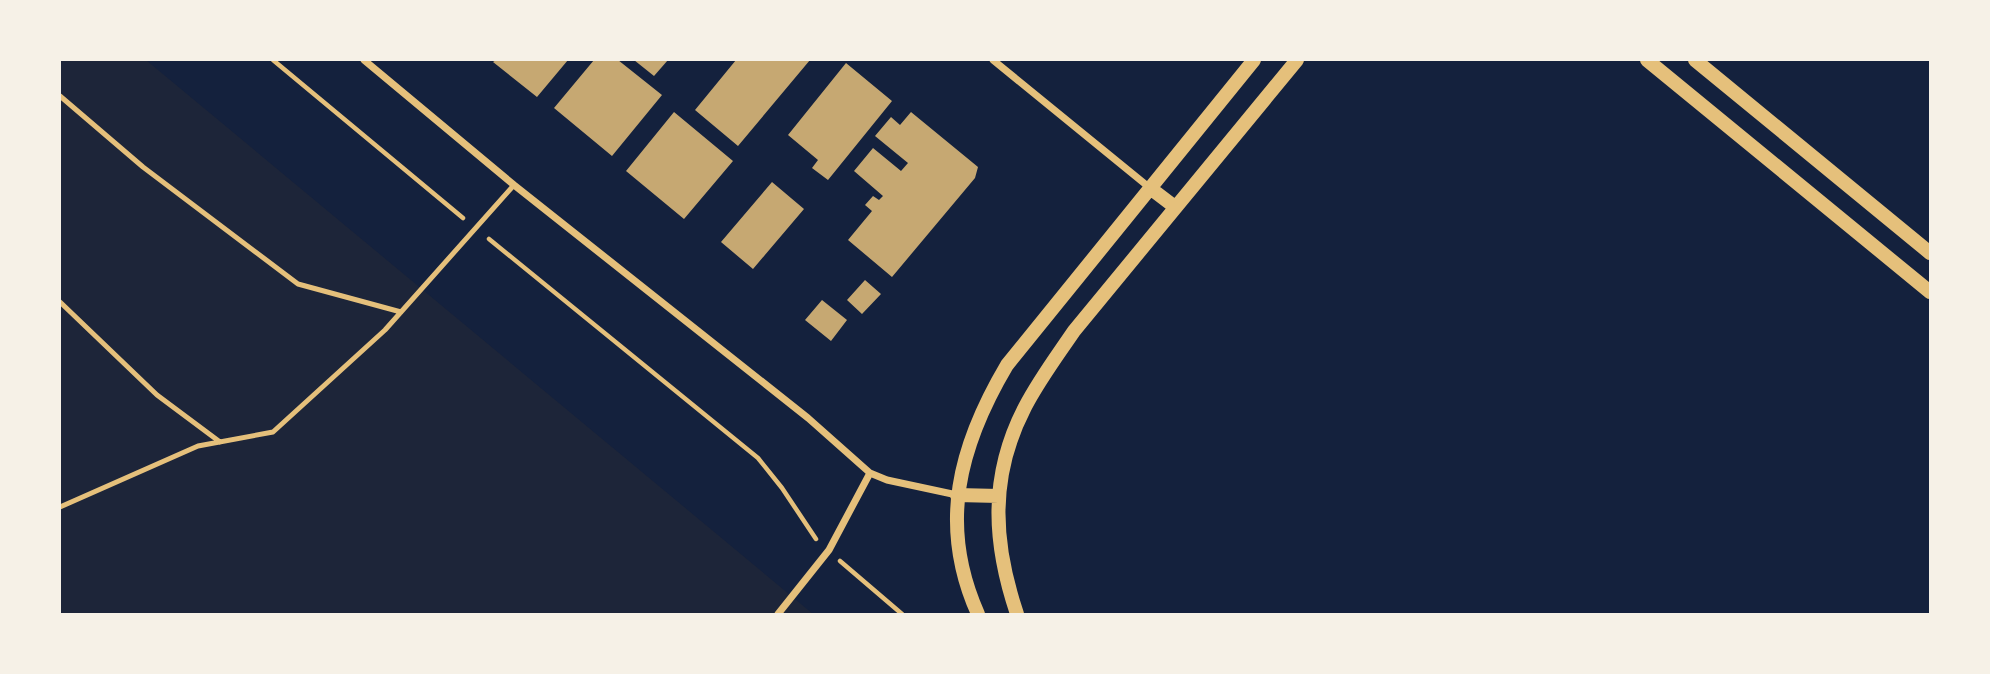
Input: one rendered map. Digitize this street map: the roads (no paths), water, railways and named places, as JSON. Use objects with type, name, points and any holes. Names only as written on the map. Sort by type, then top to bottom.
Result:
[{"type":"main road","points":[[978,614],[961,561],[956,527],[957,495],[971,439],[982,411],[1007,365],[1254,60]]},
{"type":"main road","points":[[1017,614],[1000,547],[997,514],[1001,479],[1010,442],[1025,407],[1074,331],[1297,60]]},
{"type":"main road","points":[[1647,60],[1930,292]]},
{"type":"main road","points":[[1695,60],[1930,253]]},
{"type":"main road","points":[[1150,187],[1175,207]]},
{"type":"main road","points":[[957,495],[999,496]]},
{"type":"street","points":[[365,60],[514,185],[808,418],[870,473],[887,480],[957,495]]},
{"type":"street","points":[[993,60],[1150,187]]},
{"type":"street","points":[[778,614],[829,550],[870,473]]},
{"type":"lane","points":[[60,96],[143,167],[298,284],[401,312]]},
{"type":"lane","points":[[60,506],[198,446],[273,432],[385,330],[514,185]]},
{"type":"lane","points":[[60,302],[157,395],[220,442]]}]
